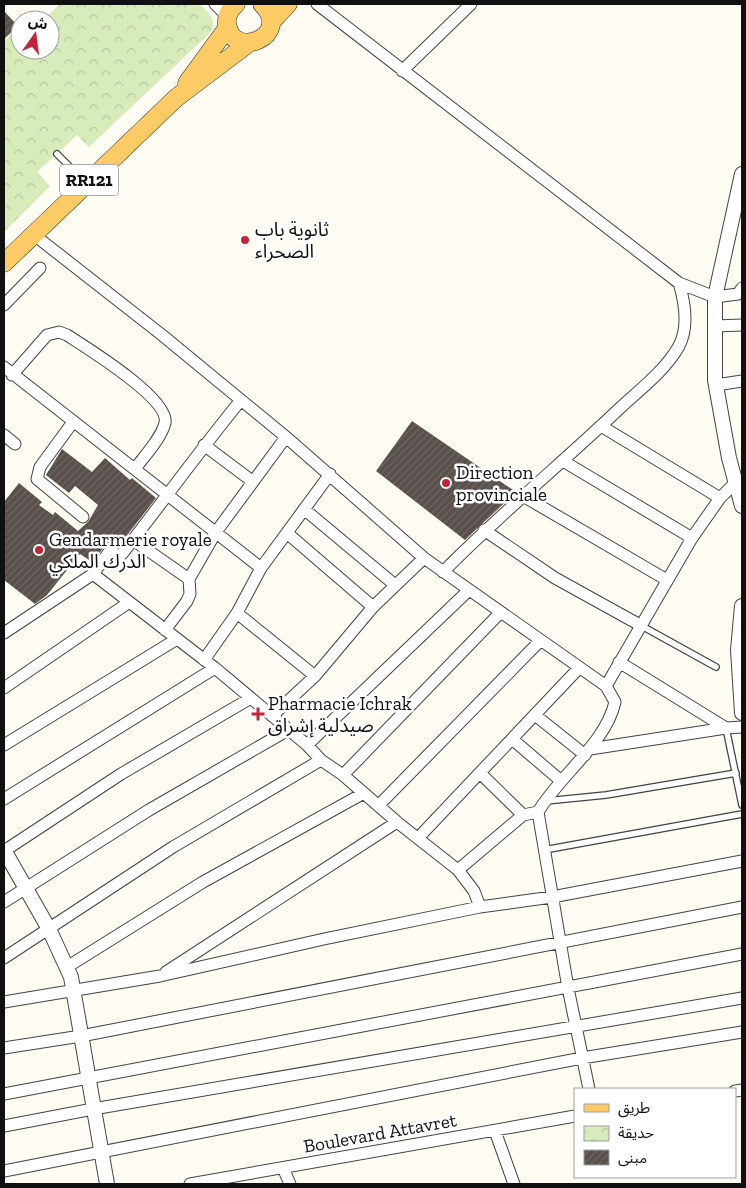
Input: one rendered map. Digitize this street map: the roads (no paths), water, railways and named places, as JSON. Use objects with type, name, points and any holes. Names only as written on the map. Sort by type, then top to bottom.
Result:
[{"type":"main road","points":[[262,4],[268,9],[271,22]]},
{"type":"main road","name":"RR121","points":[[4,263],[176,98],[249,43],[256,42],[265,36],[271,22],[288,4]]},
{"type":"main road","points":[[230,16],[237,39],[249,43]]},
{"type":"main road","name":"RR121","points":[[176,98],[230,16]]},
{"type":"street","points":[[216,4],[230,16]]},
{"type":"street","points":[[317,4],[679,283],[715,297],[738,294],[742,288]]},
{"type":"street","points":[[402,71],[471,4]]},
{"type":"street","points":[[742,174],[715,297],[716,385],[742,506]]},
{"type":"street","points":[[33,234],[162,335],[286,436],[424,558],[468,591],[606,686],[614,696],[614,705],[587,752],[560,780],[538,812],[568,988],[589,1088]]},
{"type":"street","points":[[4,305],[40,268]]},
{"type":"street","points":[[443,572],[484,530],[563,461],[666,364],[679,345],[685,315],[679,283]]},
{"type":"street","points":[[715,326],[742,325]]},
{"type":"street","points":[[135,469],[161,432],[165,423],[165,416],[158,402],[117,368],[67,335],[52,332],[6,369],[261,568]]},
{"type":"street","points":[[716,385],[742,381]]},
{"type":"street","points":[[4,633],[93,574],[109,552],[120,556],[169,495],[204,445],[241,400]]},
{"type":"street","points":[[73,422],[40,468],[37,479],[83,517]]},
{"type":"street","points":[[601,426],[720,498]]},
{"type":"street","points":[[4,435],[15,444]]},
{"type":"street","points":[[166,630],[187,601],[190,594],[189,579],[216,532],[286,436]]},
{"type":"street","points":[[204,445],[252,481]]},
{"type":"street","points":[[563,461],[692,538]]},
{"type":"street","points":[[204,660],[236,613],[261,568],[330,474]]},
{"type":"street","points":[[606,686],[692,538],[720,498],[736,482]]},
{"type":"street","points":[[523,496],[667,580]]},
{"type":"street","points":[[304,509],[395,585]]},
{"type":"street","points":[[484,530],[555,578],[640,625]]},
{"type":"street","points":[[287,533],[373,607]]},
{"type":"street","points":[[133,540],[189,579]]},
{"type":"street","points":[[272,716],[315,676],[373,607],[424,558]]},
{"type":"street","points":[[93,574],[128,603],[215,668],[307,745],[321,760],[343,775],[397,822],[458,870],[474,891],[480,907]]},
{"type":"street","points":[[307,745],[468,591]]},
{"type":"street","points":[[4,688],[128,603]]},
{"type":"street","points":[[742,606],[740,650],[742,713]]},
{"type":"street","points":[[236,613],[315,676]]},
{"type":"street","points":[[343,775],[500,613]]},
{"type":"street","points":[[4,745],[177,639]]},
{"type":"street","points":[[379,805],[540,641]]},
{"type":"street","points":[[619,662],[726,728]]},
{"type":"street","points":[[4,799],[215,668]]},
{"type":"street","points":[[418,838],[579,668]]},
{"type":"street","points":[[107,1184],[75,992],[67,967],[49,929],[4,850],[121,774],[251,698]]},
{"type":"street","points":[[535,715],[587,752],[726,728],[742,727]]},
{"type":"street","points":[[4,902],[26,890],[149,810],[288,730]]},
{"type":"street","points":[[512,739],[560,780]]},
{"type":"street","points":[[4,958],[173,847],[321,760]]},
{"type":"street","points":[[480,773],[523,815]]},
{"type":"street","points":[[67,967],[204,882],[364,793]]},
{"type":"street","points":[[458,870],[523,815],[538,812]]},
{"type":"street","points":[[160,976],[397,822]]},
{"type":"street","points":[[4,1002],[75,992],[160,976],[324,939],[480,907],[552,897],[742,861]]},
{"type":"street","points":[[4,1048],[81,1036],[742,908]]},
{"type":"street","points":[[4,1094],[742,954]]},
{"type":"street","points":[[4,1126],[94,1108],[742,998]]},
{"type":"street","points":[[4,1171],[582,1058],[742,1032]]},
{"type":"street","name":"Boulevard Attavret","points":[[190,1184],[574,1116]]},
{"type":"street","points":[[495,1131],[514,1184]]},
{"type":"street","points":[[283,1168],[290,1184]]},
{"type":"lane","points":[[57,154],[86,183]]},
{"type":"lane","points":[[640,625],[716,667]]},
{"type":"lane","points":[[726,728],[742,805]]},
{"type":"lane","points":[[544,802],[736,773]]},
{"type":"lane","points":[[544,850],[742,814]]},
{"type":"place","name":"ثانوية باب الصحراء","points":[[245,240]]},
{"type":"place","name":"Direction provinciale","points":[[446,483]]},
{"type":"place","name":"Gendarmerie royale الدرك الملكي","points":[[39,550]]},
{"type":"place","name":"Pharmacie Ichrak صيدلية إشراق","points":[[258,714]]}]
